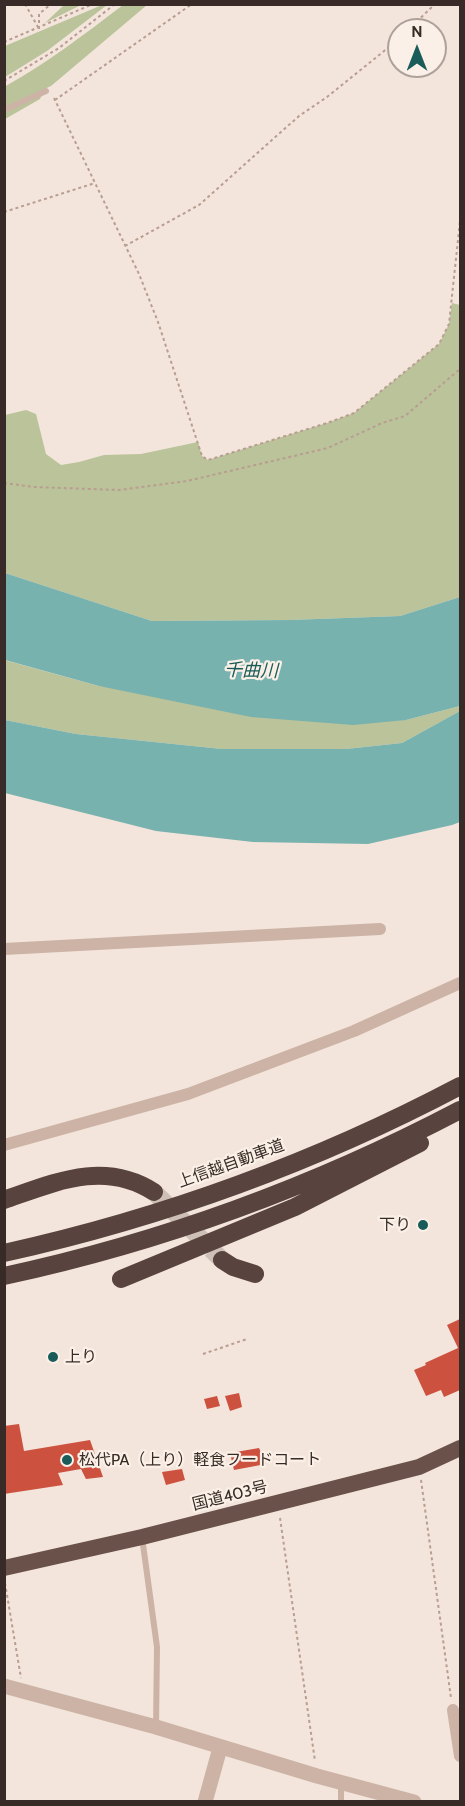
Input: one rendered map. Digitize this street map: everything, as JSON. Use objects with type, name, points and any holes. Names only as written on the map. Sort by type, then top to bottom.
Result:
[{"type":"highway","name":"上信越自動車道","points":[[4,1253],[137,1217],[254,1178],[332,1147],[460,1086]]},
{"type":"highway","points":[[4,1276],[106,1250],[230,1210],[330,1172],[460,1110]]},
{"type":"highway","points":[[121,1279],[295,1207],[370,1170],[460,1120]]},
{"type":"highway","points":[[4,1200],[61,1181],[98,1175],[128,1178],[154,1192]]},
{"type":"highway","points":[[222,1260],[255,1274]]},
{"type":"highway","name":"国道403号","points":[[4,1568],[142,1537],[419,1467],[460,1448]]},
{"type":"street","points":[[4,949],[380,930]]},
{"type":"street","points":[[4,1145],[188,1094],[354,1031],[460,983]]},
{"type":"street","points":[[12,1688],[414,1802]]},
{"type":"street","points":[[453,1710],[460,1756]]},
{"type":"street","points":[[205,1802],[220,1748]]},
{"type":"lane","points":[[4,110],[46,91]]},
{"type":"lane","points":[[142,1537],[157,1647],[156,1728]]},
{"type":"lane","points":[[341,1781],[341,1802]]},
{"type":"path","points":[[25,4],[39,29]]},
{"type":"path","points":[[39,29],[39,14],[51,4]]},
{"type":"path","points":[[4,42],[93,4]]},
{"type":"path","points":[[4,81],[59,48],[116,4]]},
{"type":"path","points":[[55,100],[192,4]]},
{"type":"path","points":[[420,18],[435,4]]},
{"type":"path","points":[[125,246],[199,205],[299,116],[327,97],[387,49]]},
{"type":"path","points":[[46,91],[51,92],[125,246],[158,322],[202,456],[208,460],[327,423],[354,412],[439,344],[449,324],[460,221]]},
{"type":"path","points":[[4,212],[95,183]]},
{"type":"path","points":[[4,483],[34,487],[119,490],[187,481],[328,448],[382,423],[405,416],[460,369]]},
{"type":"path","points":[[203,1354],[247,1339]]},
{"type":"path","points":[[419,1467],[453,1710]]},
{"type":"path","points":[[278,1503],[317,1776]]},
{"type":"path","points":[[4,1580],[22,1683],[12,1688]]},
{"type":"green space","points":[[64,5],[81,5],[45,23]]},
{"type":"green space","points":[[102,5],[107,5],[47,51],[5,77],[5,46]]},
{"type":"green space","points":[[123,5],[147,5],[51,86],[5,107],[4,87],[51,58]]},
{"type":"green space","points":[[42,95],[40,99],[5,119],[4,113]]},
{"type":"green space","points":[[452,303],[460,305],[460,597],[400,616],[152,621],[5,573],[5,415],[26,410],[36,414],[46,454],[61,465],[104,455],[141,454],[198,442],[202,456],[208,460],[354,413],[439,344],[449,324]]},
{"type":"green space","points":[[4,660],[99,686],[406,720],[460,706],[460,711],[402,743],[346,749],[222,749],[76,734],[5,720]]},
{"type":"water","name":"千曲川","points":[[5,573],[152,621],[400,616],[460,597],[460,706],[406,720],[353,725],[251,717],[99,686],[5,660]]},
{"type":"water","points":[[460,711],[460,822],[368,844],[253,842],[156,831],[5,793],[5,720],[76,734],[222,749],[346,749],[402,743]]},
{"type":"building","points":[[460,1319],[460,1390],[444,1397],[441,1390],[426,1396],[414,1370],[458,1348],[447,1325]]},
{"type":"building","points":[[239,1393],[242,1407],[230,1411],[225,1396]]},
{"type":"building","points":[[217,1396],[220,1406],[207,1409],[204,1399]]},
{"type":"building","points":[[19,1424],[24,1451],[90,1440],[103,1477],[86,1479],[81,1469],[58,1473],[63,1485],[4,1494],[4,1426]]},
{"type":"building","points":[[259,1448],[266,1464],[234,1470],[230,1453]]},
{"type":"building","points":[[182,1469],[185,1480],[166,1485],[162,1472]]},
{"type":"tunnel","points":[[154,1192],[222,1260]]},
{"type":"place","name":"下り","points":[[423,1225]]},
{"type":"place","name":"上り","points":[[53,1357]]},
{"type":"place","name":"松代PA（上り）軽食フードコート","points":[[67,1460]]}]
